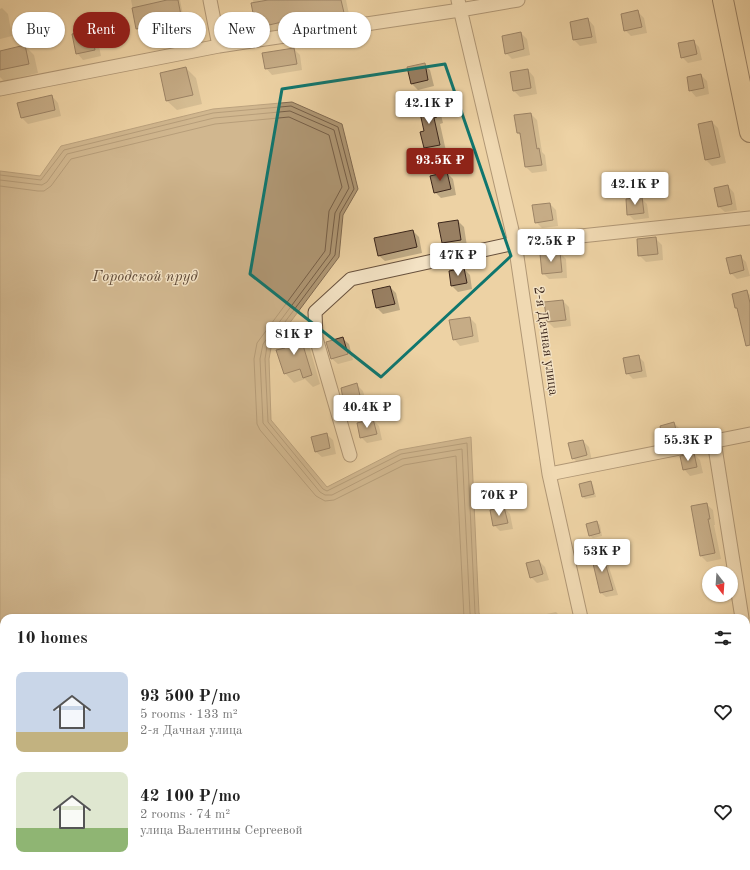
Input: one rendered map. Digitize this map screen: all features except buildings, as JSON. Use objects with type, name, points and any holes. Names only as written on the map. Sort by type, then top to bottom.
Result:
[{"type":"main road","points":[[723,0],[750,132]]},
{"type":"street","points":[[210,0],[214,20]]},
{"type":"street","points":[[270,37],[459,5],[518,0]]},
{"type":"street","name":"2-я Дачная улица","points":[[459,5],[515,243],[549,474],[580,614]]},
{"type":"street","points":[[0,89],[214,47]]},
{"type":"street","points":[[350,455],[316,338],[315,312],[351,279],[515,243],[750,218]]},
{"type":"street","points":[[549,474],[750,434]]},
{"type":"street","points":[[714,441],[741,614]]},
{"type":"highlighted area","points":[[445,64],[511,256],[381,377],[250,274],[282,89]]},
{"type":"water","name":"Городской пруд","points":[[292,102],[342,124],[358,189],[343,215],[339,257],[271,348],[269,359],[271,420],[327,487],[399,450],[471,437],[479,614],[0,614],[0,171],[40,176],[61,146],[213,109]]}]
